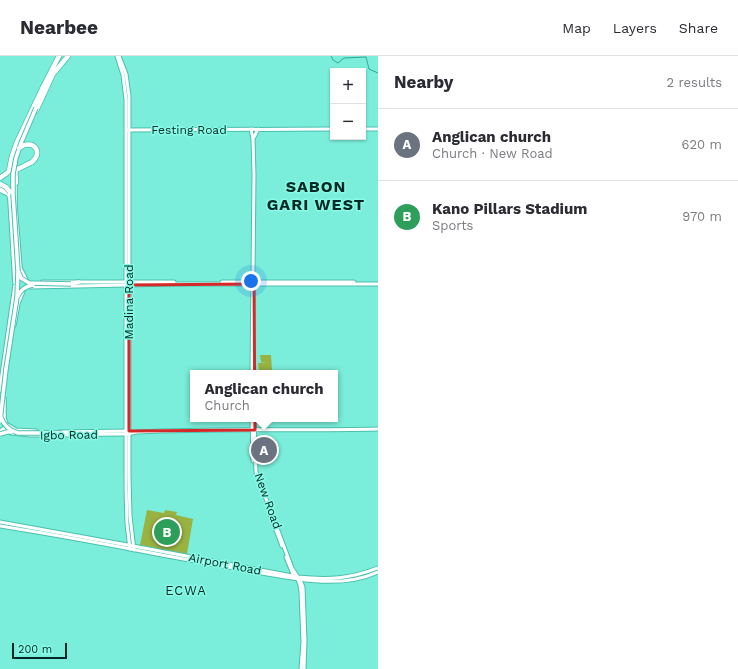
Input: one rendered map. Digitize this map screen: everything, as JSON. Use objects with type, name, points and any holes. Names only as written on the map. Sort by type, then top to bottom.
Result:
[{"type":"highway","points":[[1,190],[8,192],[11,191],[16,184],[15,171],[20,147],[58,56]]},
{"type":"highway","points":[[3,176],[10,171],[12,156],[17,142],[39,99],[53,74],[68,56]]},
{"type":"highway","points":[[3,176],[32,162],[36,158],[37,151],[34,146],[26,144],[19,148]]},
{"type":"highway","points":[[3,176],[12,176],[16,184]]},
{"type":"highway","points":[[0,184],[6,187],[11,193]]},
{"type":"main road","name":"Madina Road","points":[[118,56],[125,87],[128,130],[128,432],[126,499],[132,548]]},
{"type":"main road","points":[[0,407],[16,290],[11,174],[19,142],[39,99]]},
{"type":"main road","points":[[35,107],[19,148],[14,166],[13,184],[18,271],[17,297],[4,384],[2,417],[6,427],[14,431],[33,434],[70,433]]},
{"type":"main road","points":[[251,129],[253,139],[253,370]]},
{"type":"main road","points":[[253,139],[258,129]]},
{"type":"main road","name":"Festing Road","points":[[128,130],[330,129]]},
{"type":"main road","points":[[366,129],[378,129]]},
{"type":"main road","points":[[0,421],[2,417],[7,371],[18,303],[28,284],[20,268],[15,205],[16,184]]},
{"type":"main road","points":[[1,190],[9,195],[10,200],[15,284],[18,289],[80,284]]},
{"type":"main road","points":[[18,271],[21,278],[29,283],[378,283]]},
{"type":"main road","points":[[0,390],[15,280],[21,277],[35,282],[80,284]]},
{"type":"main road","points":[[17,297],[22,289],[33,285],[72,284]]},
{"type":"main road","points":[[2,417],[6,424],[1,431],[26,434],[62,434]]},
{"type":"main road","name":"New Road","points":[[253,422],[256,472],[292,568],[300,585],[303,642],[302,669]]},
{"type":"main road","name":"Igbo Road","points":[[6,424],[16,430],[22,431],[70,433]]},
{"type":"main road","name":"Igbo Road","points":[[1,431],[22,435],[224,430],[378,429]]},
{"type":"main road","name":"Airport Road","points":[[0,524],[313,581],[348,580],[378,572]]},
{"type":"main road","name":"Airport Road","points":[[364,575],[378,568]]},
{"type":"highlighted area","points":[[254,284],[255,430],[129,431],[129,285]]},
{"type":"green space","points":[[260,355],[271,355],[272,370],[259,370],[258,363],[267,362],[261,362]]},
{"type":"green space","points":[[147,510],[164,513],[165,510],[177,512],[176,515],[193,519],[187,554],[140,545]]},
{"type":"waterway","points":[[331,56],[333,60],[338,63],[344,58],[366,57],[369,69],[378,73]]},
{"type":"place","name":"Anglican church","points":[[264,450]]},
{"type":"place","name":"Kano Pillars Stadium","points":[[167,532]]},
{"type":"district","name":"SABON GARI WEST","points":[[316,195]]},
{"type":"district","name":"ECWA","points":[[186,590]]}]
